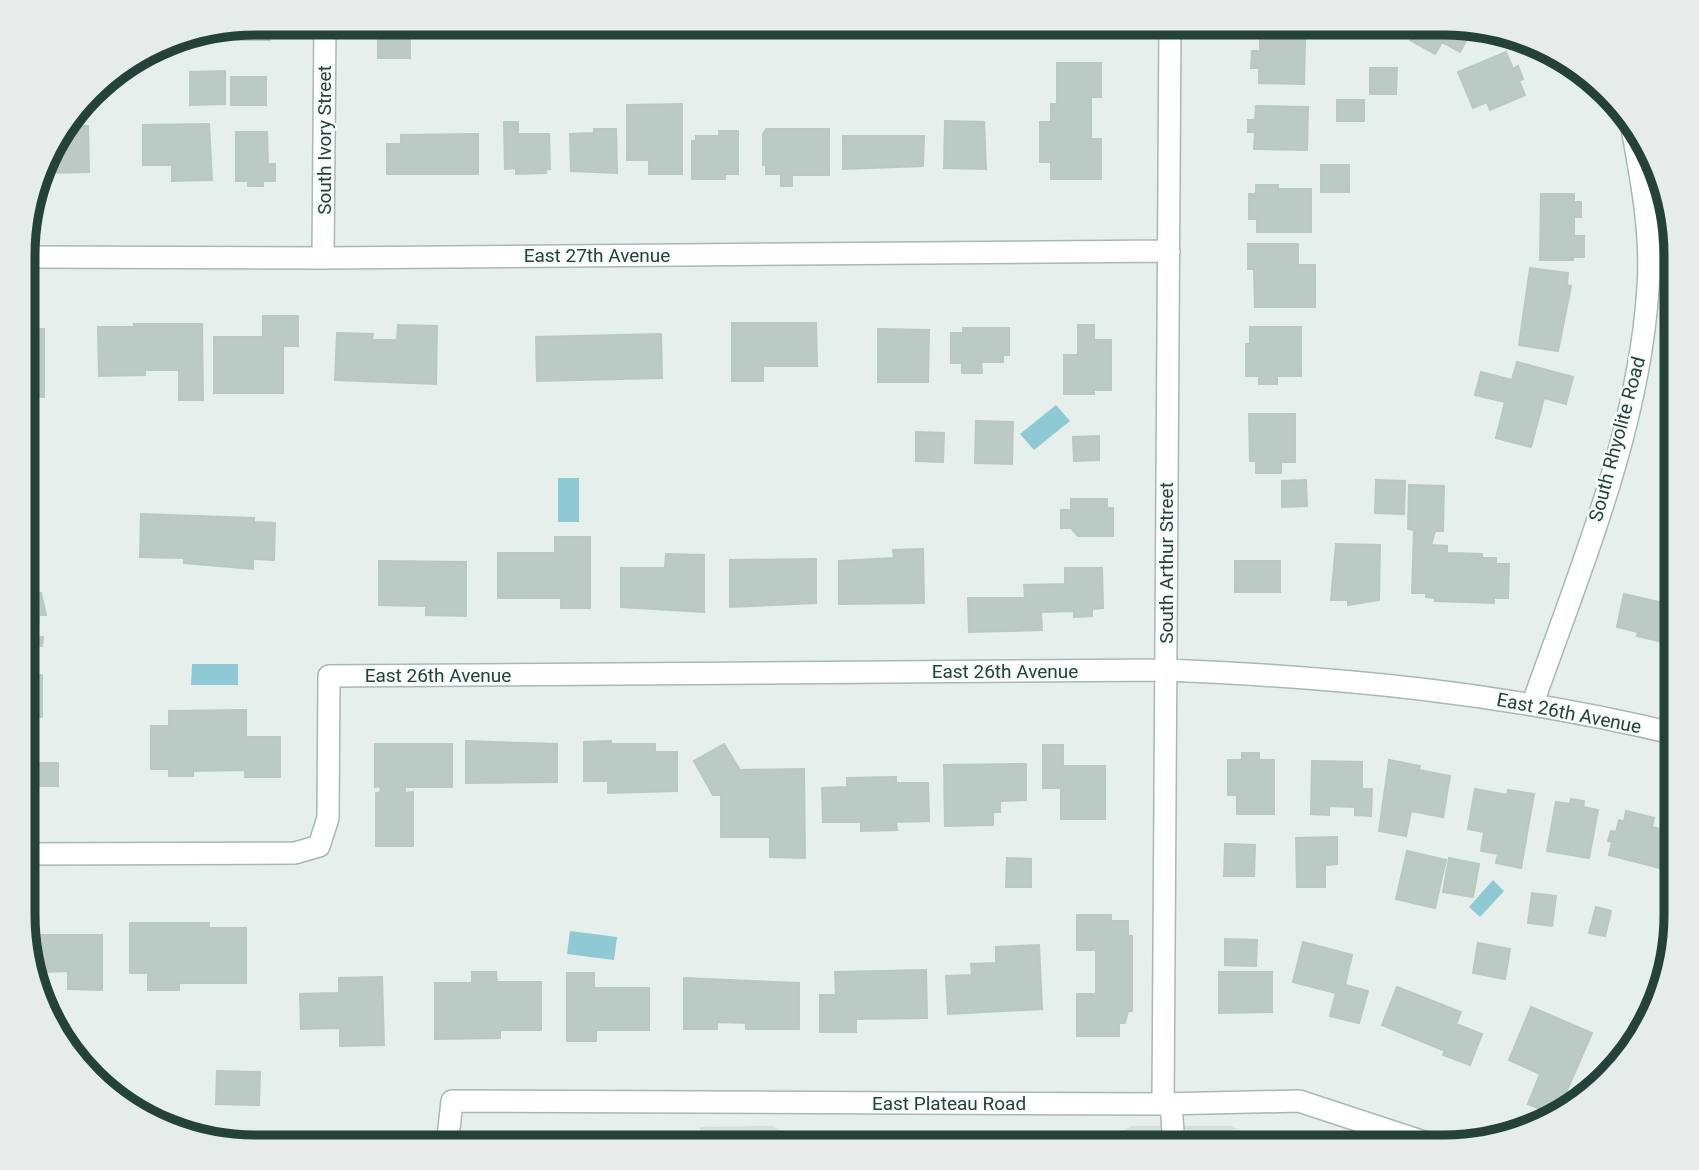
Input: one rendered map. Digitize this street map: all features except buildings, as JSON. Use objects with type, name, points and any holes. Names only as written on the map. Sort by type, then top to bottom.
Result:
[{"type":"street","name":"South Ivory Street","points":[[323,258],[325,35]]},
{"type":"street","name":"South Arthur Street","points":[[1170,35],[1166,670],[1167,1103],[1172,1135]]},
{"type":"street","name":"South Rhyolite Road","points":[[1533,703],[1602,506],[1630,405],[1641,347],[1648,286],[1647,220],[1635,144]]},
{"type":"street","name":"East 27th Avenue","points":[[35,257],[323,258],[1168,251]]},
{"type":"street","name":"East 26th Avenue","points":[[35,854],[295,853],[319,846],[328,817],[329,676],[1166,670],[1387,683],[1533,703],[1664,731]]},
{"type":"street","name":"East Plateau Road","points":[[448,1135],[452,1101],[1299,1101],[1402,1135]]},
{"type":"shaded area","points":[[772,1126],[791,1135],[700,1135],[700,1127]]},
{"type":"shaded area","points":[[1132,1126],[1230,1126],[1246,1135],[1114,1135]]},
{"type":"water","points":[[1056,405],[1070,421],[1034,450],[1020,434]]},
{"type":"water","points":[[558,478],[579,478],[579,522],[558,522]]},
{"type":"water","points":[[192,664],[238,664],[238,685],[191,685]]},
{"type":"water","points":[[1493,880],[1504,891],[1480,917],[1469,907]]},
{"type":"water","points":[[570,931],[617,937],[614,960],[567,954]]}]
